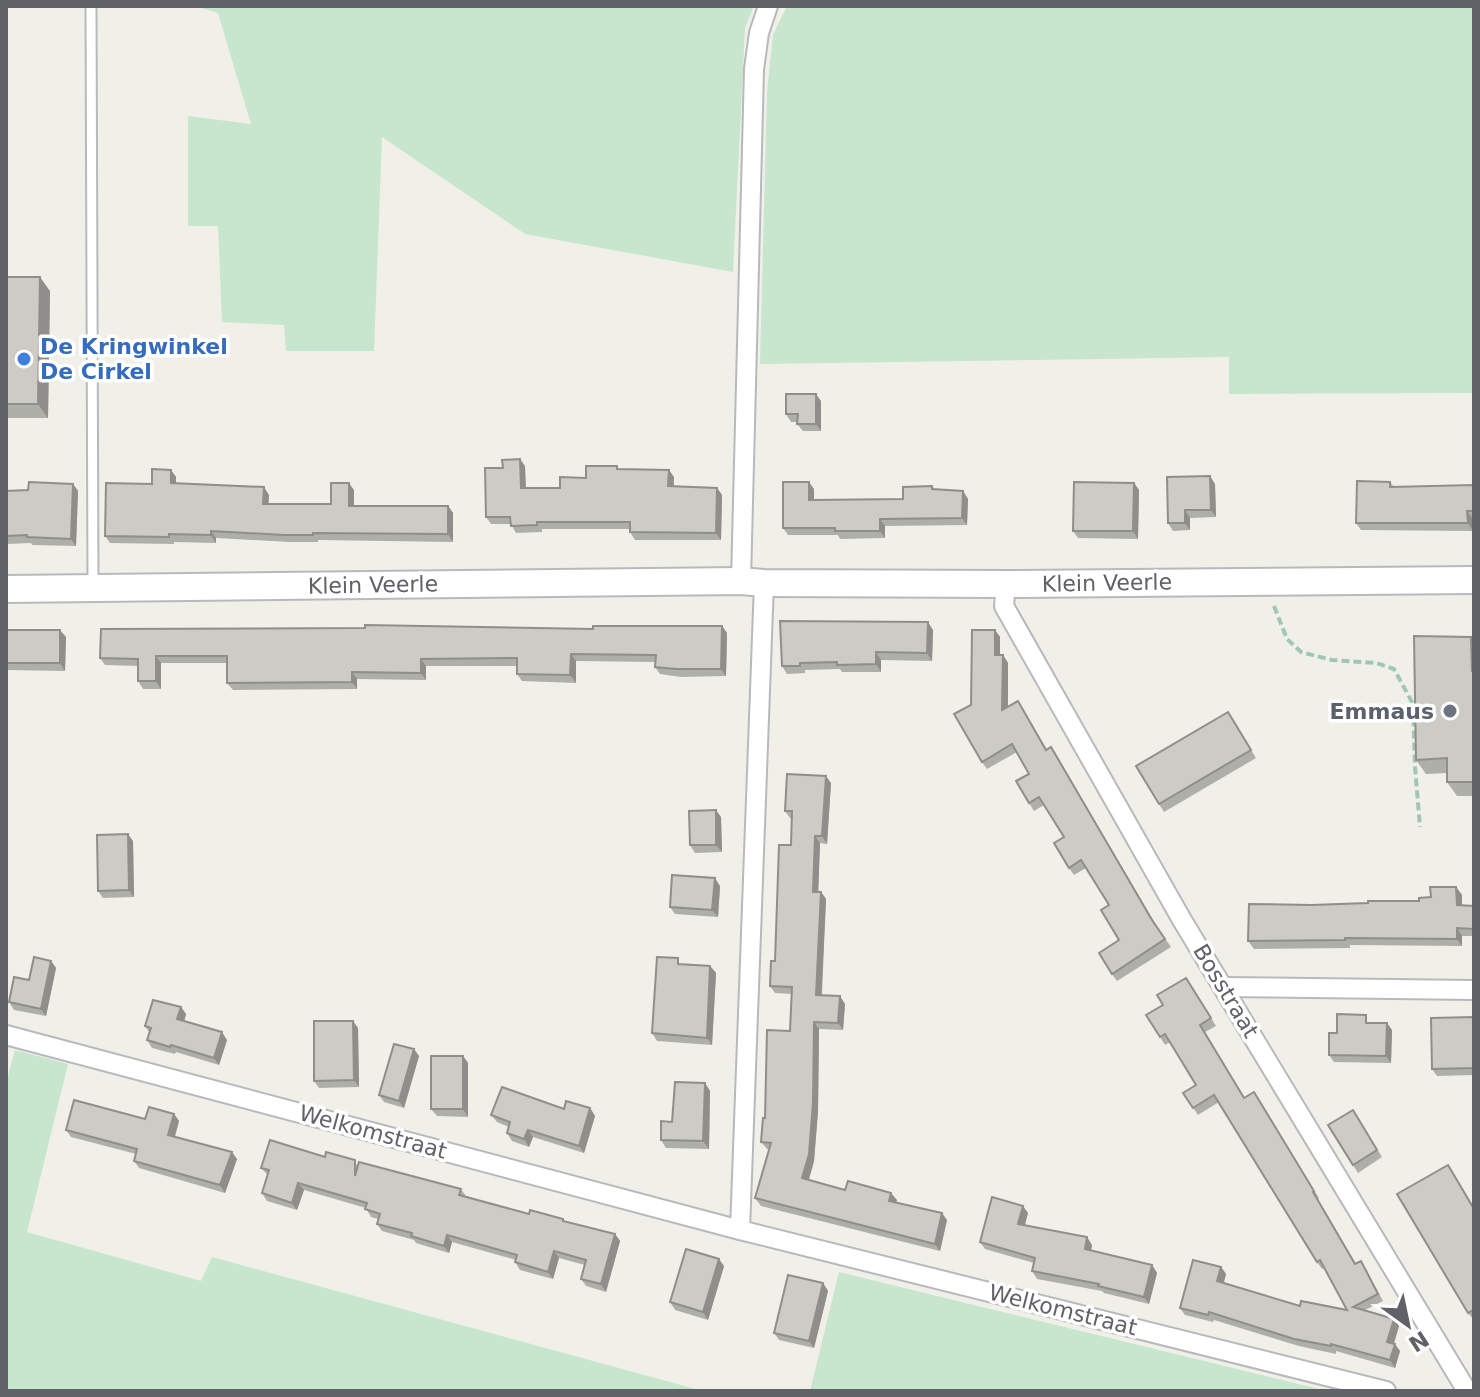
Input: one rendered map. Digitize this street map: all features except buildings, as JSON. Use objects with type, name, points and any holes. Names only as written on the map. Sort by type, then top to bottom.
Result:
[{"type":"main road","name":"Klein Veerle","points":[[6,589],[752,582],[1006,584],[1474,580]]},
{"type":"street","points":[[740,1230],[752,582],[754,69],[759,33],[768,6]]},
{"type":"street","name":"Bosstraat","points":[[1006,584],[1004,606],[1182,920],[1467,1391]]},
{"type":"street","points":[[1224,987],[1474,990]]},
{"type":"street","name":"Welkomstraat","points":[[6,1035],[740,1230],[1386,1391]]},
{"type":"lane","points":[[91,6],[93,588]]},
{"type":"path","points":[[1268,581],[1287,639],[1301,652],[1332,660],[1376,663],[1394,669],[1413,704],[1420,827]]},
{"type":"green space","points":[[195,6],[754,6],[745,28],[733,272],[525,234],[382,137],[374,351],[286,351],[284,325],[222,322],[218,226],[188,226],[188,116],[251,124],[218,13]]},
{"type":"green space","points":[[787,6],[1474,6],[1474,393],[1229,394],[1229,357],[760,364],[767,92],[773,35]]},
{"type":"green space","points":[[15,1050],[68,1064],[27,1232],[201,1281],[212,1257],[703,1391],[6,1391],[6,1083]]},
{"type":"green space","points":[[839,1272],[1327,1391],[810,1391]]},
{"type":"place","name":"De Kringwinkel De Cirkel","points":[[24,359]]},
{"type":"place","name":"Emmaus","points":[[1450,711]]}]
